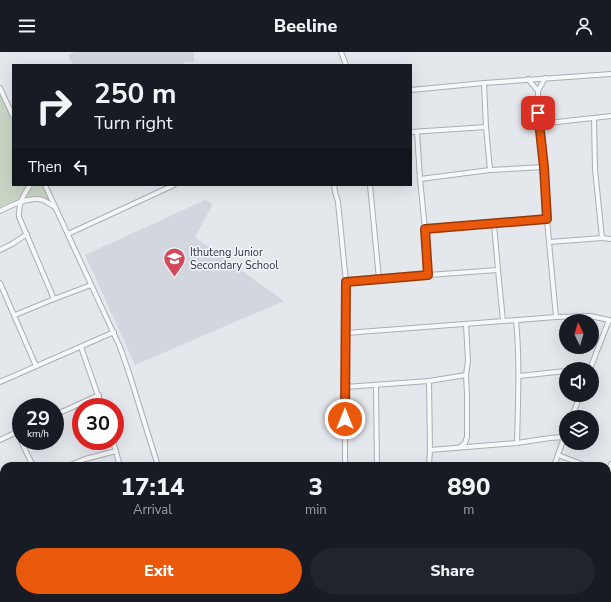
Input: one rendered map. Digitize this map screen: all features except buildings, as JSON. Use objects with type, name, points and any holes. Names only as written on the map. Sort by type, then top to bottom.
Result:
[{"type":"street","points":[[341,52],[346,64]]},
{"type":"street","points":[[412,90],[545,78],[611,74]]},
{"type":"street","points":[[545,78],[538,91],[539,124],[544,167],[556,317]]},
{"type":"street","points":[[528,80],[538,91]]},
{"type":"street","points":[[484,83],[490,170]]},
{"type":"street","points":[[0,88],[12,114]]},
{"type":"street","points":[[539,124],[611,116]]},
{"type":"street","points":[[594,118],[595,169],[602,238]]},
{"type":"street","points":[[412,132],[486,127]]},
{"type":"street","points":[[417,132],[428,275]]},
{"type":"street","points":[[420,179],[490,170],[544,167]]},
{"type":"street","points":[[29,186],[20,202],[18,209],[19,217],[54,299]]},
{"type":"street","points":[[45,186],[114,332],[126,363],[157,462]]},
{"type":"street","points":[[68,234],[172,186]]},
{"type":"street","points":[[334,186],[334,192],[338,202],[346,282],[345,462]]},
{"type":"street","points":[[370,186],[379,279]]},
{"type":"street","points":[[0,210],[20,202],[37,199],[43,200],[55,207]]},
{"type":"street","points":[[425,229],[547,219]]},
{"type":"street","points":[[494,224],[503,321]]},
{"type":"street","points":[[0,250],[8,247],[27,234]]},
{"type":"street","points":[[549,242],[611,238]]},
{"type":"street","points":[[346,282],[498,270]]},
{"type":"street","points":[[0,283],[36,366]]},
{"type":"street","points":[[14,315],[91,285]]},
{"type":"street","points":[[346,333],[556,317],[590,316],[610,321],[593,362]]},
{"type":"street","points":[[516,320],[519,376],[517,442]]},
{"type":"street","points":[[460,447],[465,443],[467,437],[466,375],[468,361],[466,324]]},
{"type":"street","points":[[0,382],[114,332]]},
{"type":"street","points":[[81,346],[99,398]]},
{"type":"street","points":[[519,376],[559,373]]},
{"type":"street","points":[[345,387],[429,381],[466,375]]},
{"type":"street","points":[[429,381],[429,462]]},
{"type":"street","points":[[376,385],[377,462]]},
{"type":"street","points":[[64,411],[98,395]]},
{"type":"street","points":[[0,440],[12,434]]},
{"type":"street","points":[[430,450],[559,437]]},
{"type":"street","points":[[25,450],[31,462]]},
{"type":"street","points":[[555,462],[560,450]]},
{"type":"street","points":[[78,462],[116,451],[119,462]]},
{"type":"street","points":[[558,455],[576,462]]},
{"type":"shaded area","points":[[75,52],[194,52],[194,62],[184,62],[184,64],[72,64],[68,55]]},
{"type":"shaded area","name":"Ithuteng Junior Secondary School","points":[[205,200],[213,204],[195,237],[284,301],[135,365],[85,255]]},
{"type":"green space","points":[[0,88],[12,114],[12,186],[45,186],[55,207],[43,200],[30,200],[0,211]]},
{"type":"place","name":"Ithuteng Junior Secondary School","points":[[174,278]]},
{"type":"route","points":[[345,419],[346,282],[428,275],[425,229],[547,219],[544,167],[538,113]]}]
